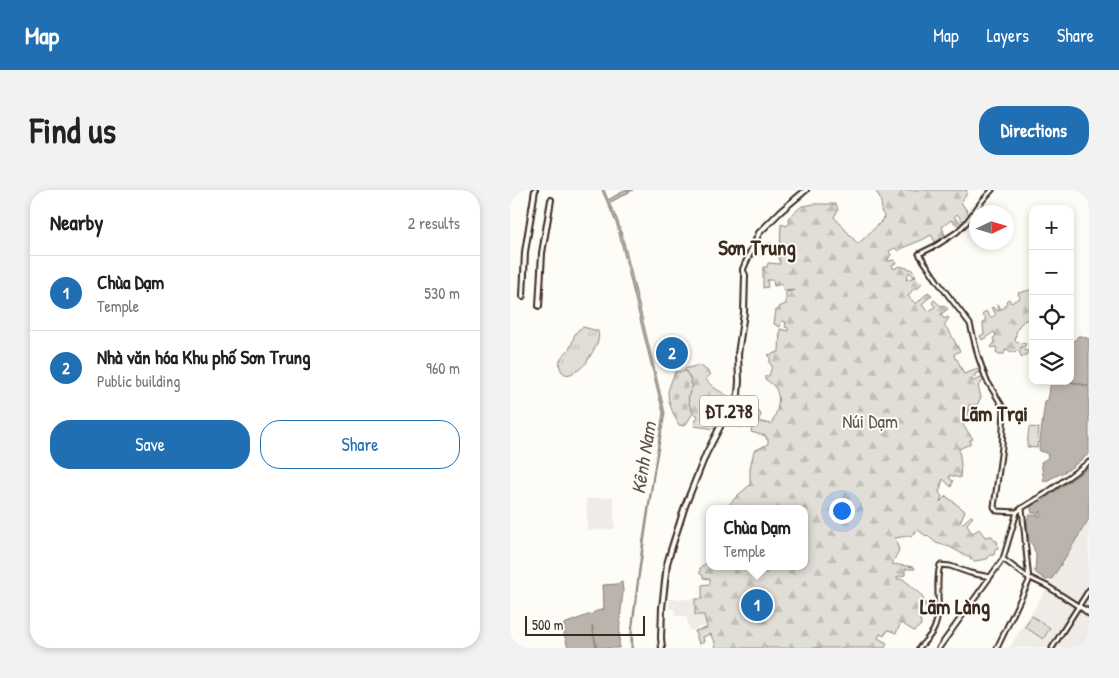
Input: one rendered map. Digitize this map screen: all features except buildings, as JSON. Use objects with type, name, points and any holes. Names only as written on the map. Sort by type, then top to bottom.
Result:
[{"type":"main road","points":[[523,296],[526,252],[535,190]]},
{"type":"main road","name":"ĐT.278","points":[[662,648],[662,608],[667,564],[671,550],[706,454],[738,395],[738,354],[744,313],[744,275],[742,272],[759,233],[806,190]]},
{"type":"main road","points":[[539,306],[542,253],[550,200]]},
{"type":"street","points":[[992,190],[958,232],[919,254],[970,324],[986,378],[1003,408],[1002,447],[994,507],[997,511],[1017,512]]},
{"type":"street","points":[[939,648],[1003,559],[1017,512],[1089,462]]},
{"type":"street","points":[[996,648],[1030,578],[1022,508]]},
{"type":"street","points":[[1003,559],[1030,578],[1048,586],[1089,612]]},
{"type":"street","points":[[919,648],[934,629],[937,615],[938,573],[940,565],[990,577]]},
{"type":"street","points":[[1052,648],[1089,590]]},
{"type":"shaded area","name":"Kênh Nam","points":[[602,190],[604,190],[608,200],[625,190],[633,190],[609,203],[622,234],[665,413],[639,578],[632,632],[633,648],[631,648],[631,632],[642,545],[663,413],[617,225]]},
{"type":"shaded area","points":[[1078,336],[1089,339],[1089,386],[1074,382],[1075,340]]},
{"type":"shaded area","points":[[1074,383],[1089,387],[1089,454],[1068,470],[1044,482],[1041,462],[1048,458],[1047,453],[1040,451],[1039,448],[1045,401],[1048,400],[1050,385],[1074,385]]},
{"type":"shaded area","points":[[1089,467],[1089,519],[1052,579],[1046,580],[1035,572],[1036,555],[1029,541],[1027,520],[1029,515],[1041,516],[1041,511],[1039,514],[1032,513],[1030,505],[1039,499],[1041,502]]},
{"type":"shaded area","points":[[613,497],[615,528],[588,531],[586,499]]},
{"type":"shaded area","points":[[1089,521],[1089,648],[1009,648],[1046,590]]},
{"type":"shaded area","points":[[622,582],[619,648],[597,648],[592,625],[596,648],[568,648],[563,630],[564,624],[604,609],[603,585]]},
{"type":"shaded area","points":[[670,599],[694,599],[695,615],[704,615],[706,625],[690,631],[686,616],[674,616],[675,609],[669,609]]},
{"type":"green space","name":"Núi Dạm","points":[[875,190],[967,190],[961,202],[969,214],[964,223],[957,214],[954,217],[963,224],[960,227],[951,220],[942,227],[946,238],[936,243],[931,235],[898,251],[895,248],[889,251],[891,255],[888,261],[895,260],[896,263],[892,265],[894,269],[899,266],[911,269],[916,276],[914,277],[909,272],[906,280],[916,277],[922,283],[917,289],[915,287],[908,296],[916,304],[928,292],[932,295],[922,304],[929,311],[935,307],[932,303],[934,300],[948,309],[941,314],[944,319],[949,318],[944,325],[960,351],[954,354],[955,359],[957,359],[964,374],[978,369],[980,372],[975,374],[971,380],[984,377],[985,379],[978,386],[981,397],[977,405],[969,405],[968,416],[963,415],[963,425],[973,439],[970,440],[970,444],[959,449],[960,478],[950,475],[949,478],[953,481],[951,487],[943,479],[939,493],[942,496],[940,502],[946,496],[965,511],[960,522],[963,523],[971,516],[973,517],[967,524],[969,529],[973,533],[979,529],[985,537],[992,536],[997,541],[998,548],[995,549],[994,555],[990,555],[987,559],[975,561],[950,547],[936,543],[918,530],[911,537],[895,538],[899,550],[892,564],[914,567],[915,569],[905,569],[905,575],[897,577],[897,579],[903,579],[921,594],[926,605],[919,611],[921,625],[914,631],[901,623],[896,633],[888,630],[884,636],[880,634],[878,638],[887,643],[885,648],[716,648],[711,634],[703,637],[704,642],[699,644],[695,631],[707,628],[704,615],[695,615],[695,599],[702,599],[702,585],[710,584],[710,579],[703,578],[703,575],[700,574],[700,568],[706,563],[706,570],[808,570],[808,505],[729,505],[750,485],[750,468],[754,451],[768,444],[766,436],[751,432],[752,428],[739,427],[736,420],[751,420],[752,411],[759,411],[761,415],[758,421],[771,424],[776,414],[778,403],[775,388],[765,379],[765,376],[769,376],[772,366],[769,362],[770,356],[768,355],[779,352],[780,329],[788,331],[788,328],[785,327],[786,322],[782,321],[780,327],[774,324],[776,310],[779,310],[779,307],[786,304],[786,292],[795,290],[783,291],[782,284],[774,286],[773,280],[767,280],[768,287],[763,288],[763,267],[767,267],[768,263],[780,264],[776,250],[766,251],[769,243],[780,248],[781,224],[787,226],[790,222],[788,218],[802,206],[836,204],[838,210],[834,217],[858,244],[883,220],[881,203]]},
{"type":"green space","points":[[1029,290],[1029,320],[1025,320],[1020,325],[1016,332],[1015,341],[1026,344],[1020,348],[1029,352],[1022,358],[1019,351],[1012,352],[1006,349],[1004,354],[996,352],[997,348],[991,347],[995,342],[993,338],[996,336],[994,332],[982,340],[980,336],[984,334],[983,324],[986,318],[982,315],[986,311],[991,318],[996,314],[991,308],[999,310],[997,304],[1001,309],[1005,307],[1006,301],[1009,299],[1011,303],[1020,298],[1018,293]]},
{"type":"green space","points":[[583,327],[598,331],[597,343],[584,365],[574,373],[563,373],[560,368],[560,360],[571,346],[579,329]]},
{"type":"green space","points":[[700,365],[711,374],[706,379],[708,382],[729,397],[729,400],[726,401],[715,421],[715,429],[694,426],[698,416],[689,407],[688,398],[693,386],[684,369]]},
{"type":"green space","points":[[686,371],[693,386],[688,400],[693,413],[685,426],[679,425],[673,414],[668,392],[675,372]]},
{"type":"green space","points":[[1029,427],[1039,428],[1037,448],[1027,447]]},
{"type":"green space","points":[[1032,616],[1050,628],[1043,639],[1025,627]]},
{"type":"place","name":"Nhà văn hóa Khu phố Sơn Trung","points":[[672,353]]},
{"type":"place","name":"Chùa Dạm","points":[[757,605]]},
{"type":"district","name":"Sơn Trung","points":[[757,247]]},
{"type":"district","name":"Lãm Trại","points":[[995,413]]},
{"type":"district","name":"Lãm Làng","points":[[955,606]]}]
